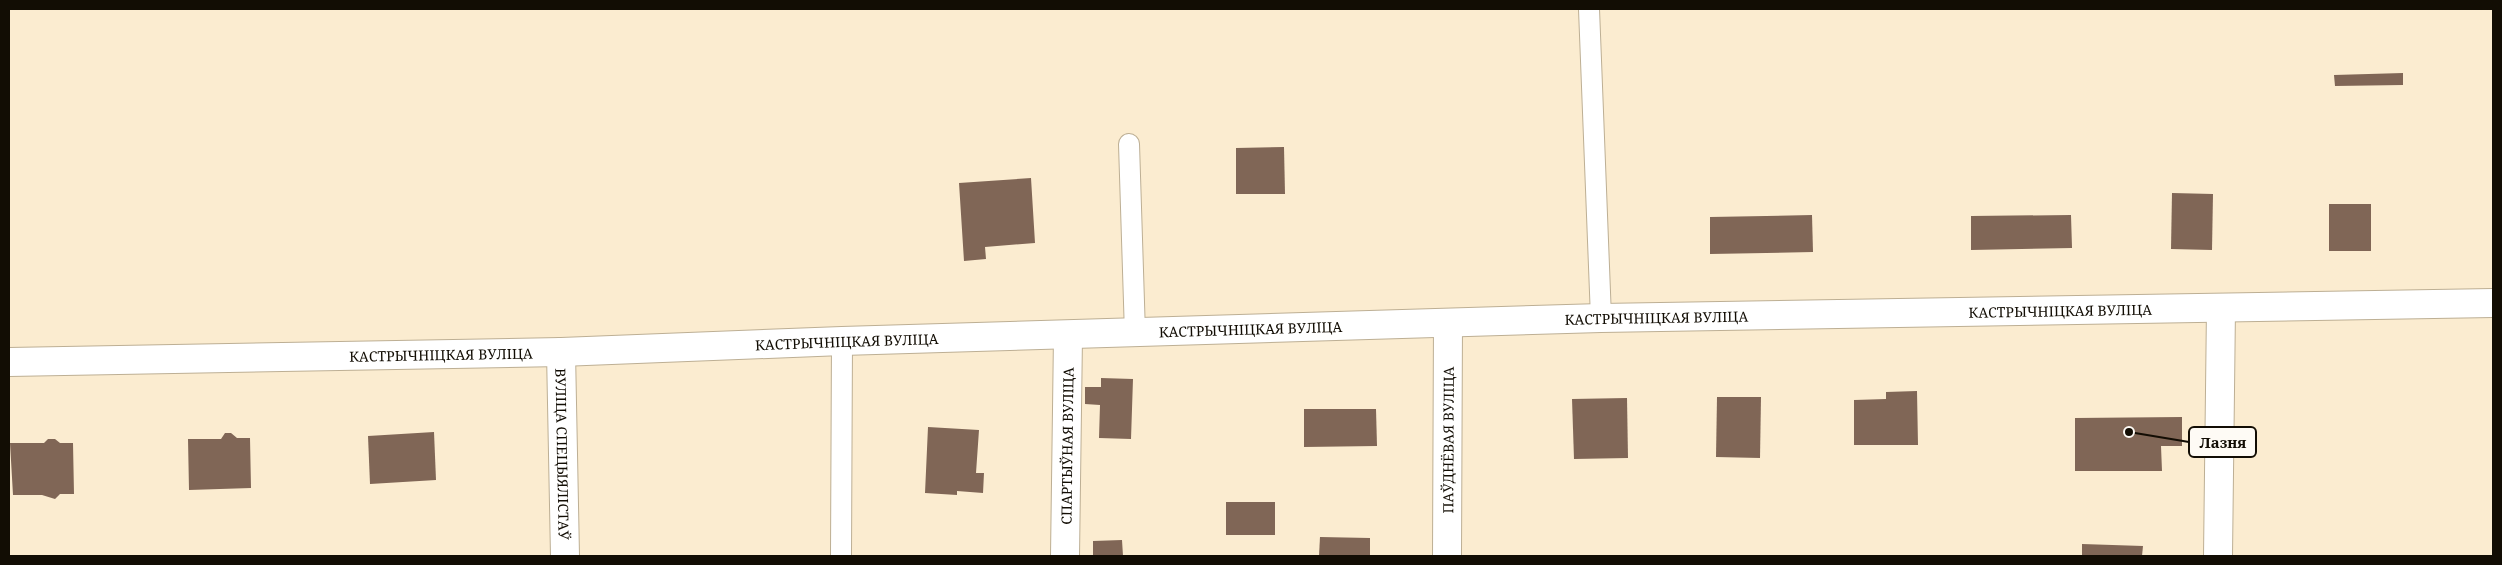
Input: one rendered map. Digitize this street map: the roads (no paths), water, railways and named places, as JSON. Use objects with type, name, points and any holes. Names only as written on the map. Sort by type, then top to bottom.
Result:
[{"type":"street","name":"КАСТРЫЧНІЦКАЯ ВУЛІЦА","points":[[9,362],[561,352],[1600,318],[2493,303]]},
{"type":"street","points":[[2218,556],[2221,308]]},
{"type":"street","name":"ПАЎДНЁВАЯ ВУЛІЦА","points":[[1447,556],[1448,323]]},
{"type":"street","name":"СПАРТЫЎНАЯ ВУЛІЦА","points":[[1065,556],[1068,336]]},
{"type":"street","name":"ВУЛІЦА СПЕЦЫЯЛІСТАЎ","points":[[561,352],[565,556]]},
{"type":"lane","points":[[1590,9],[1600,318]]},
{"type":"lane","points":[[1128,144],[1135,334]]},
{"type":"lane","points":[[841,556],[842,342]]},
{"type":"place","name":"Лазня","points":[[2129,432]]}]
